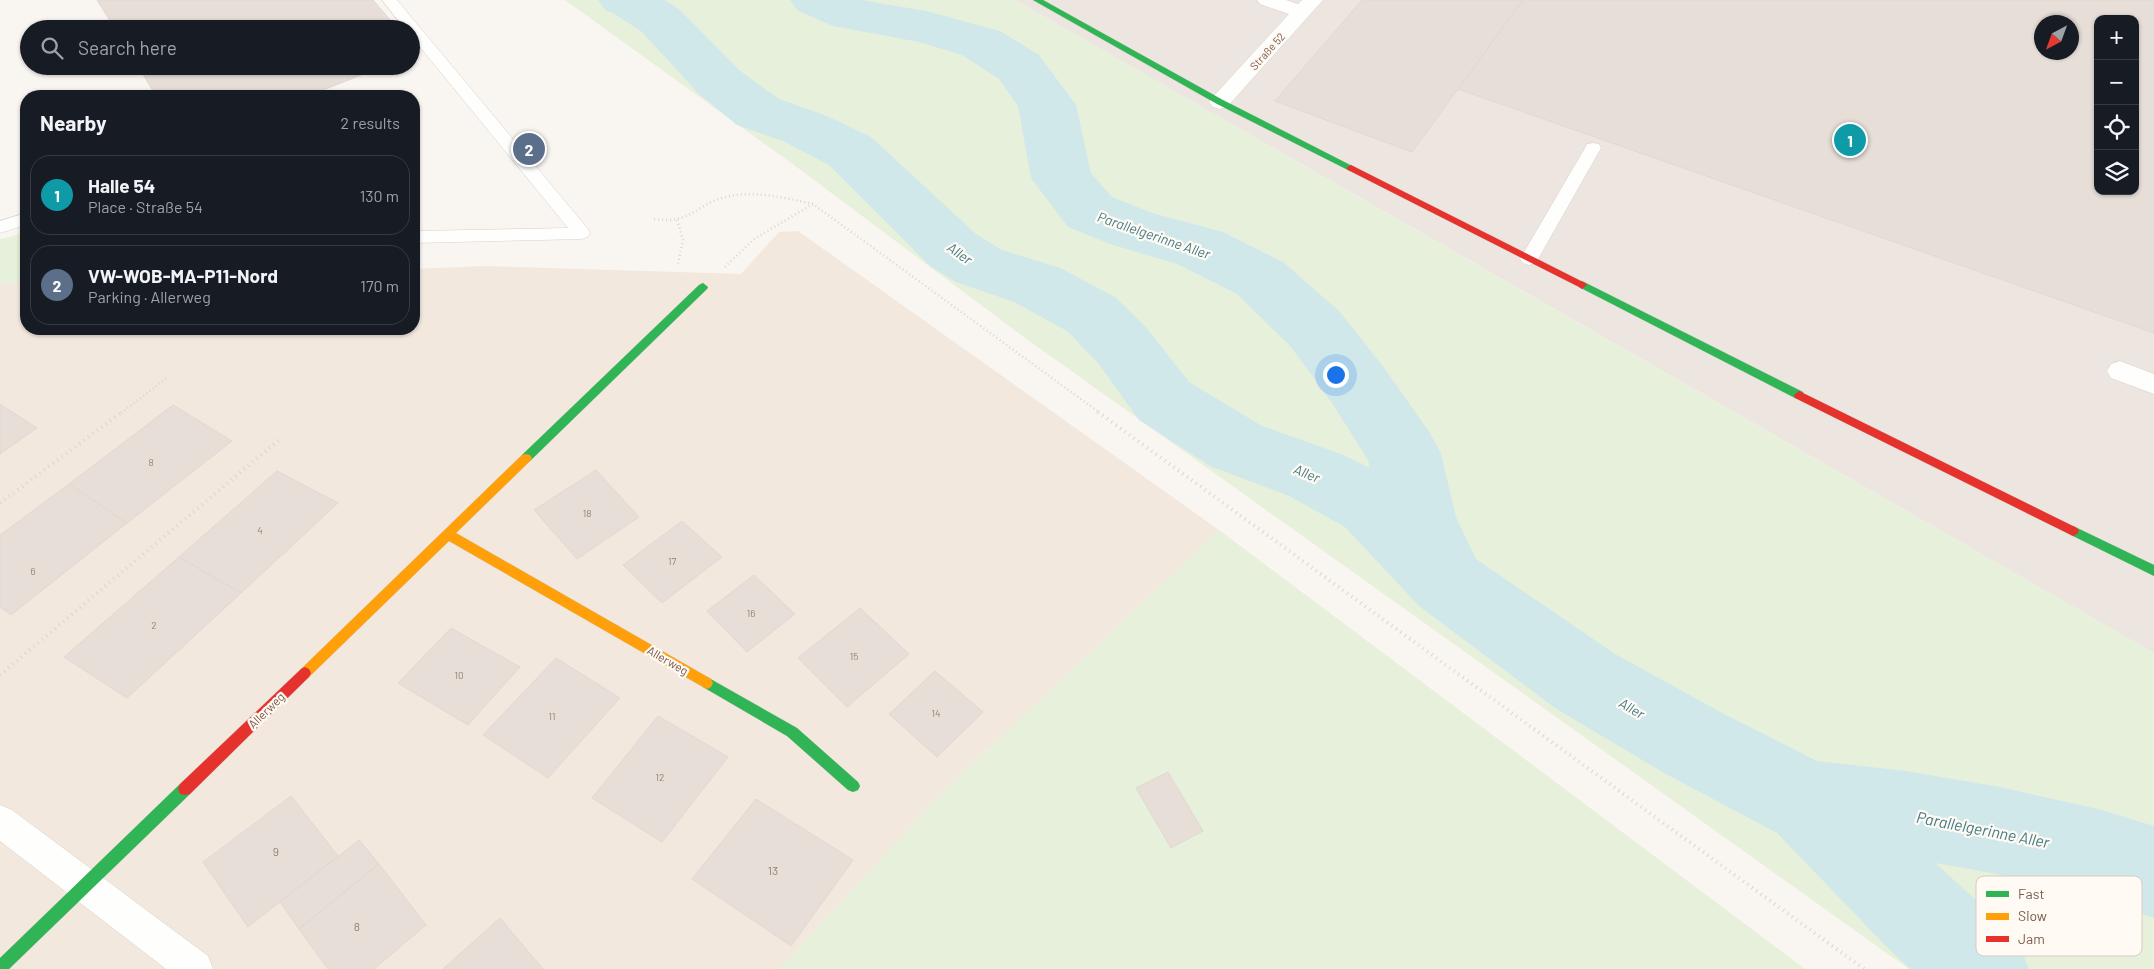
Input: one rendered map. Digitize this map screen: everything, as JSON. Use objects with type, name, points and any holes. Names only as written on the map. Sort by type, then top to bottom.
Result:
[{"type":"street","points":[[1038,0],[1220,102],[1528,259],[2154,571]]},
{"type":"street","points":[[1267,0],[1308,6]]},
{"type":"street","name":"Straße 52","points":[[1220,102],[1308,6]]},
{"type":"street","name":"Allerweg","points":[[0,968],[703,287]]},
{"type":"street","points":[[2120,372],[2154,384]]},
{"type":"street","name":"Allerweg","points":[[447,534],[792,732],[853,786]]},
{"type":"street","points":[[0,821],[195,969]]},
{"type":"lane","points":[[389,0],[406,20]]},
{"type":"lane","points":[[420,37],[582,233],[420,237]]},
{"type":"lane","points":[[1528,259],[1594,148]]},
{"type":"lane","points":[[0,227],[20,220]]},
{"type":"path","points":[[654,219],[677,220],[694,213],[707,203],[724,197],[764,194],[813,204],[1864,969]]},
{"type":"path","points":[[703,287],[754,239],[813,204]]},
{"type":"path","points":[[677,220],[683,240],[681,253]]},
{"type":"path","points":[[0,503],[167,378]]},
{"type":"path","points":[[0,675],[280,439]]},
{"type":"shaded area","points":[[1015,0],[2154,0],[2154,653]]},
{"type":"shaded area","points":[[798,231],[1219,530],[941,794],[779,969],[0,969],[0,284],[20,283],[20,335],[420,335],[420,269],[484,266],[741,274],[779,232]]},
{"type":"green space","points":[[565,0],[1015,0],[2154,653],[2154,969],[1909,969],[1021,335],[794,165]]},
{"type":"green space","points":[[20,233],[20,283],[0,284],[0,239]]},
{"type":"green space","points":[[1219,530],[1805,969],[779,969],[941,794]]},
{"type":"building","points":[[97,0],[373,0],[390,20],[109,20]]},
{"type":"building","points":[[1362,0],[1523,0],[1412,152],[1275,101]]},
{"type":"building","points":[[1523,0],[2154,0],[2154,333],[1458,89]]},
{"type":"building","points":[[143,75],[361,75],[323,90],[152,90]]},
{"type":"building","points":[[0,404],[37,428],[0,454]]},
{"type":"building","points":[[173,405],[232,441],[127,523],[69,484]]},
{"type":"building","points":[[596,470],[639,517],[577,559],[534,510]]},
{"type":"building","points":[[277,471],[338,503],[241,593],[179,557]]},
{"type":"building","points":[[69,484],[127,523],[11,615],[0,607],[0,535]]},
{"type":"building","points":[[682,521],[722,557],[662,603],[623,565]]},
{"type":"building","points":[[179,557],[241,593],[127,698],[64,657]]},
{"type":"building","points":[[754,575],[795,614],[747,652],[707,611]]},
{"type":"building","points":[[860,608],[909,654],[847,707],[798,658]]},
{"type":"building","points":[[451,628],[520,667],[468,725],[398,683]]},
{"type":"building","points":[[556,658],[620,698],[548,778],[483,735]]},
{"type":"building","points":[[935,671],[983,712],[937,757],[889,714]]},
{"type":"building","points":[[658,716],[728,757],[662,842],[592,798]]},
{"type":"building","points":[[1168,772],[1203,831],[1171,848],[1136,788]]},
{"type":"building","points":[[291,796],[338,856],[248,927],[203,862]]},
{"type":"building","points":[[756,799],[853,860],[791,946],[692,879]]},
{"type":"building","points":[[359,840],[379,864],[299,929],[280,902]]},
{"type":"building","points":[[379,864],[426,925],[374,969],[328,969],[299,929]]},
{"type":"building","points":[[500,918],[543,969],[443,969]]},
{"type":"waterway","name":"Aller","points":[[625,0],[632,2],[661,21],[719,82],[758,112],[806,129],[850,151],[953,250],[979,266],[1037,285],[1091,314],[1122,345],[1164,401],[1236,446],[1315,475],[1372,505],[1447,582],[1585,681],[1695,744],[1809,803]]},
{"type":"waterway","name":"Parallelgerinne Aller","points":[[817,0],[852,15],[926,27],[981,43],[1019,67],[1047,105],[1062,178],[1090,212],[1132,229],[1200,248],[1260,278],[1315,329],[1357,384],[1404,454],[1418,517],[1439,563]]},
{"type":"waterway","name":"Parallelgerinne Aller","points":[[1809,803],[1873,810],[2000,831],[2098,854],[2154,872]]},
{"type":"waterway","name":"Aller","points":[[1809,803],[1914,908],[1981,969]]},
{"type":"traffic: fast","points":[[1037,0],[1220,102],[1351,168]]},
{"type":"traffic: fast","points":[[1582,285],[1799,395]]},
{"type":"traffic: fast","points":[[526,458],[703,287]]},
{"type":"traffic: fast","points":[[2073,531],[2154,571]]},
{"type":"traffic: fast","points":[[707,683],[792,732],[853,786]]},
{"type":"traffic: fast","points":[[0,968],[185,789]]},
{"type":"traffic: slow","points":[[305,673],[526,458]]},
{"type":"traffic: slow","points":[[447,534],[707,683]]},
{"type":"traffic: jam","points":[[1351,168],[1582,285]]},
{"type":"traffic: jam","points":[[1799,395],[2073,531]]},
{"type":"traffic: jam","points":[[185,789],[305,673]]},
{"type":"place","name":"Halle 54","points":[[1850,140]]},
{"type":"place","name":"VW-WOB-MA-P11-Nord","points":[[529,149]]}]
